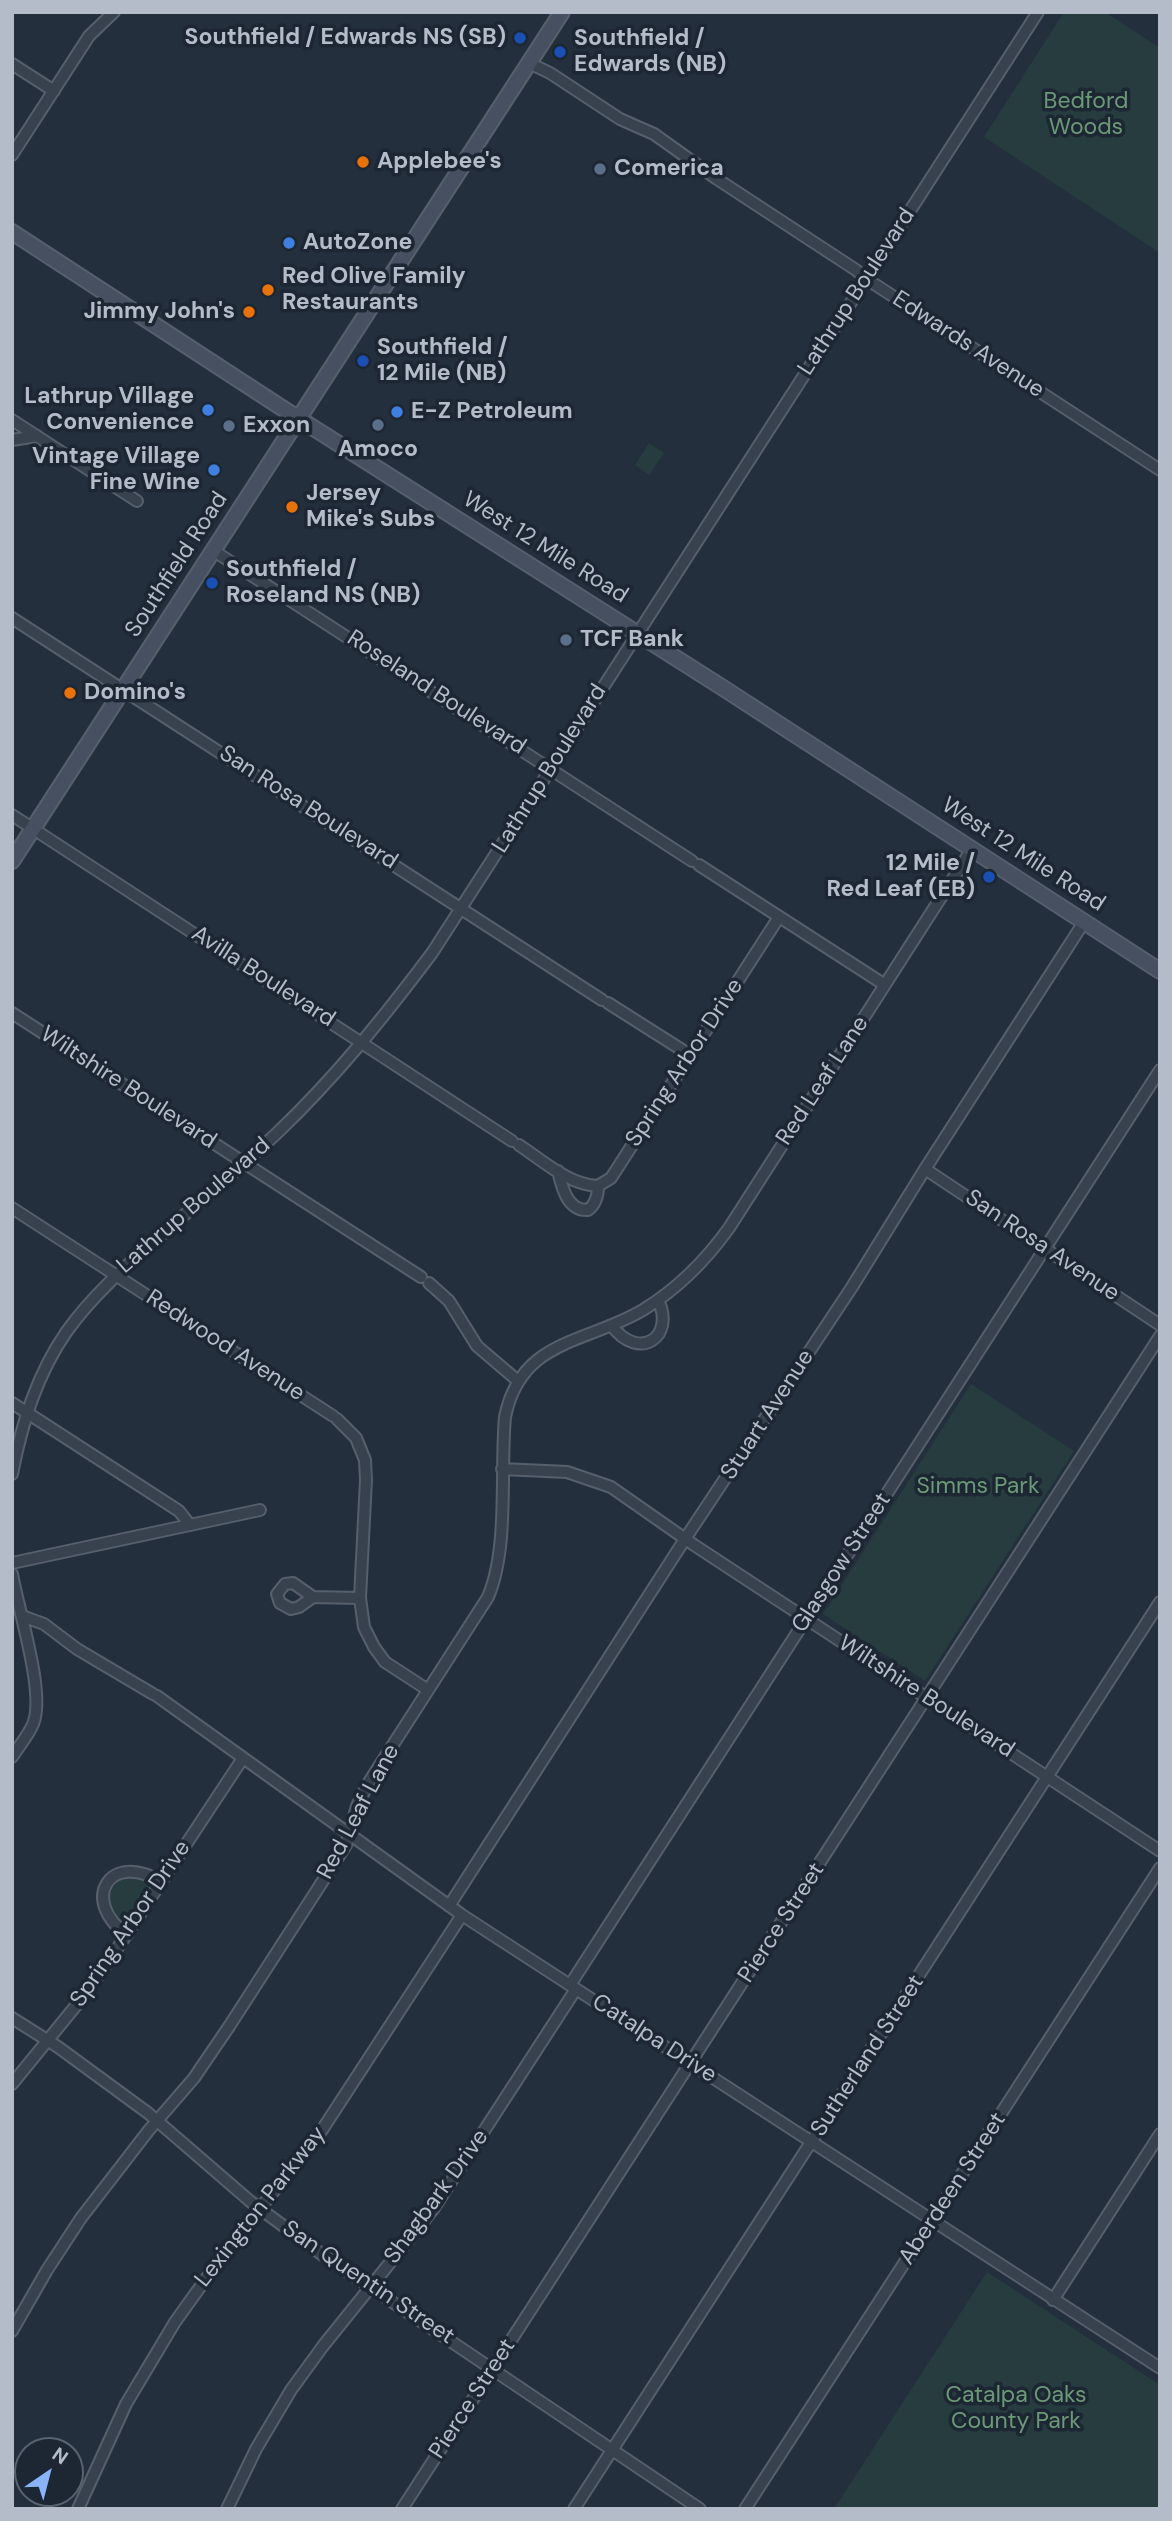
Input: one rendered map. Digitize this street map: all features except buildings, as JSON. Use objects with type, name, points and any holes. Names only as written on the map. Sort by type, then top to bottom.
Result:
[{"type":"main road","name":"Southfield Road","points":[[12,861],[562,12]]},
{"type":"main road","name":"West 12 Mile Road","points":[[12,232],[1160,971]]},
{"type":"street","points":[[12,155],[94,29],[114,12]]},
{"type":"street","name":"Lathrup Boulevard","points":[[12,1474],[27,1413],[40,1380],[66,1333],[116,1275],[307,1103],[363,1042],[462,908],[636,633],[1038,12]]},
{"type":"street","points":[[12,64],[54,91]]},
{"type":"street","name":"Edwards Avenue","points":[[529,64],[550,73],[620,119],[670,145],[865,278],[1160,470]]},
{"type":"street","points":[[12,420],[137,501]]},
{"type":"street","points":[[12,440],[37,436]]},
{"type":"street","name":"Roseland Boulevard","points":[[214,551],[885,985]]},
{"type":"street","name":"San Rosa Boulevard","points":[[12,618],[690,1055]]},
{"type":"street","name":"Avilla Boulevard","points":[[12,815],[558,1171],[579,1183],[598,1186]]},
{"type":"street","name":"Red Leaf Lane","points":[[12,2330],[81,2218],[194,2078],[225,2034],[341,1853],[365,1789],[481,1610],[497,1574],[505,1417],[518,1381],[532,1364],[554,1349],[612,1326],[658,1300],[690,1274],[722,1238],[972,849]]},
{"type":"street","name":"Spring Arbor Drive","points":[[558,1171],[564,1191],[573,1205],[583,1210],[593,1206],[597,1199],[598,1186],[611,1178],[779,917]]},
{"type":"street","name":"Stuart Avenue","points":[[449,1906],[685,1539],[852,1287],[925,1168],[1084,922]]},
{"type":"street","name":"Wiltshire Boulevard","points":[[12,1013],[425,1280],[449,1301],[477,1346],[518,1381]]},
{"type":"street","name":"Glasgow Street","points":[[573,1987],[806,1619],[1160,1070]]},
{"type":"street","name":"San Rosa Avenue","points":[[925,1168],[1160,1325]]},
{"type":"street","name":"Redwood Avenue","points":[[12,1208],[350,1430],[360,1446],[366,1470],[360,1598],[364,1627],[379,1655],[397,1672],[428,1690]]},
{"type":"street","points":[[612,1326],[631,1343],[651,1341],[660,1331],[663,1322],[658,1300]]},
{"type":"street","name":"Pierce Street","points":[[402,2509],[1160,1336]]},
{"type":"street","points":[[12,1403],[179,1511],[190,1525]]},
{"type":"street","name":"Wiltshire Boulevard","points":[[502,1469],[567,1472],[598,1481],[627,1496],[685,1539],[1160,1851]]},
{"type":"street","points":[[12,1563],[260,1510]]},
{"type":"street","points":[[12,1574],[31,1663],[37,1709],[33,1724],[12,1757]]},
{"type":"street","points":[[313,1597],[360,1598]]},
{"type":"street","name":"Sutherland Street","points":[[574,2509],[1160,1602]]},
{"type":"street","name":"Catalpa Drive","points":[[22,1616],[44,1624],[76,1649],[155,1695],[462,1915],[1160,2368]]},
{"type":"street","name":"Spring Arbor Drive","points":[[12,2084],[83,1997],[127,1935],[243,1758]]},
{"type":"street","name":"Aberdeen Street","points":[[745,2509],[1160,1868]]},
{"type":"street","points":[[127,1935],[111,1923],[105,1912],[103,1898],[106,1886],[115,1876],[128,1871],[138,1871],[161,1882]]},
{"type":"street","name":"Lexington Parkway","points":[[78,2509],[126,2404],[150,2361],[197,2290],[322,2130],[462,1915]]},
{"type":"street","name":"Shagbark Drive","points":[[226,2509],[242,2474],[281,2406],[317,2353],[407,2243],[457,2174],[573,1987]]},
{"type":"street","name":"San Quentin Street","points":[[12,2018],[48,2040],[158,2121],[261,2209],[324,2256],[700,2509]]},
{"type":"street","points":[[1053,2300],[1160,2134]]},
{"type":"green space","name":"Bedford Woods","points":[[1064,12],[1105,12],[1160,48],[1160,253],[984,137]]},
{"type":"green space","points":[[649,443],[664,453],[649,475],[635,465]]},
{"type":"green space","name":"Simms Park","points":[[971,1384],[1074,1451],[925,1681],[823,1614]]},
{"type":"green space","points":[[127,1877],[147,1881],[150,1887],[129,1920],[123,1923],[113,1912],[110,1898],[114,1886]]},
{"type":"green space","name":"Catalpa Oaks County Park","points":[[987,2272],[1160,2385],[1160,2509],[834,2509]]},
{"type":"place","name":"Southfield / Edwards NS (SB)","points":[[520,38]]},
{"type":"place","name":"Southfield / Edwards (NB)","points":[[560,52]]},
{"type":"place","name":"Applebee's","points":[[363,162]]},
{"type":"place","name":"Comerica","points":[[600,169]]},
{"type":"place","name":"AutoZone","points":[[289,243]]},
{"type":"place","name":"Red Olive Family Restaurants","points":[[268,290]]},
{"type":"place","name":"Jimmy John's","points":[[249,312]]},
{"type":"place","name":"Southfield / 12 Mile (NB)","points":[[363,361]]},
{"type":"place","name":"Lathrup Village Convenience","points":[[208,410]]},
{"type":"place","name":"E-Z Petroleum","points":[[397,412]]},
{"type":"place","name":"Amoco","points":[[378,425]]},
{"type":"place","name":"Exxon","points":[[229,426]]},
{"type":"place","name":"Vintage Village Fine Wine","points":[[214,470]]},
{"type":"place","name":"Jersey Mike's Subs","points":[[292,507]]},
{"type":"place","name":"Southfield / Roseland NS (NB)","points":[[212,583]]},
{"type":"place","name":"TCF Bank","points":[[566,640]]},
{"type":"place","name":"Domino's","points":[[70,693]]},
{"type":"place","name":"12 Mile / Red Leaf (EB)","points":[[989,877]]}]
